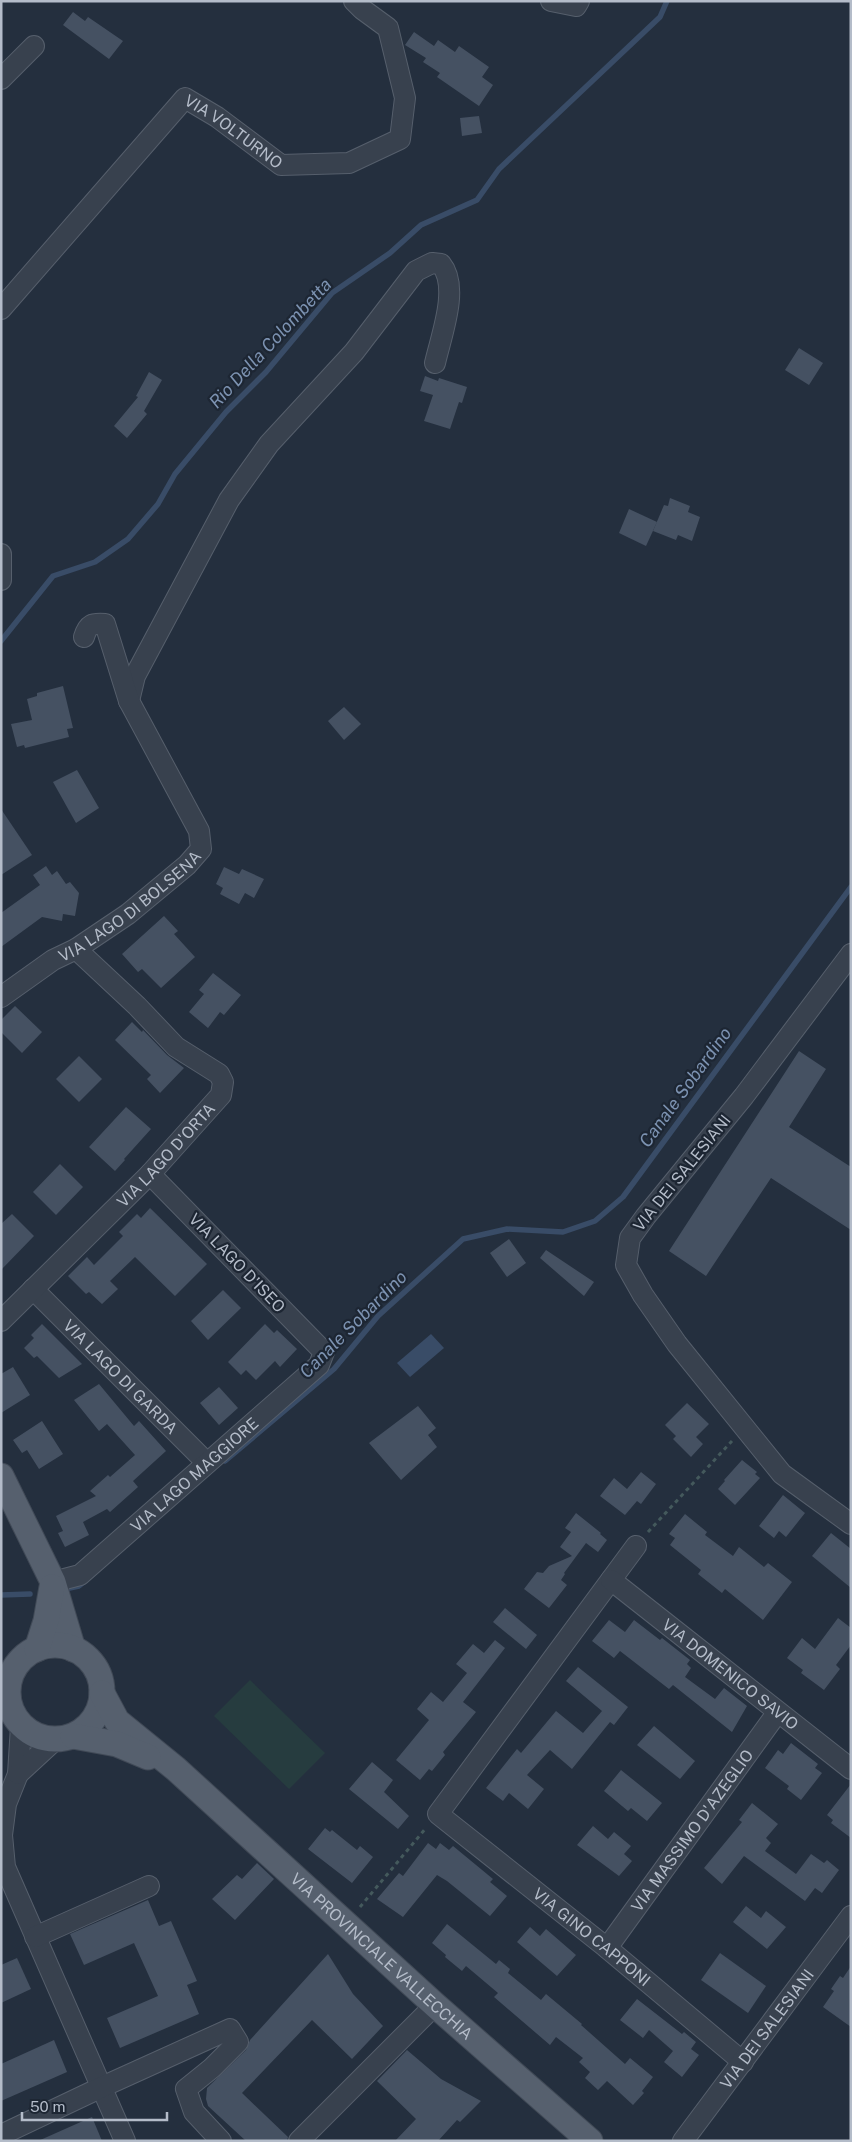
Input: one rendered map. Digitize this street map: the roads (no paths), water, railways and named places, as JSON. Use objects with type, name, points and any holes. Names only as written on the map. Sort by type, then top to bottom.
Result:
[{"type":"main road","points":[[1,1476],[53,1582],[74,1649]]},
{"type":"main road","points":[[37,1649],[46,1622],[53,1582]]},
{"type":"main road","points":[[11,1714],[6,1676],[26,1654],[49,1645],[61,1645],[74,1649]]},
{"type":"main road","name":"VIA PROVINCIALE VALLECCHIA","points":[[74,1649],[85,1656],[94,1666],[100,1679],[102,1693],[117,1721],[176,1769],[435,2005],[590,2141]]},
{"type":"main road","points":[[64,1738],[85,1729],[94,1719],[100,1706],[102,1693]]},
{"type":"main road","name":"VIA PROVINCIALE VALLECCHIA","points":[[11,1714],[31,1733],[117,1744],[176,1769]]},
{"type":"street","name":"VIA VOLTURNO","points":[[1,309],[185,98],[217,117],[281,164],[349,163],[400,139],[405,98],[388,28],[354,1]]},
{"type":"street","points":[[551,1],[576,6],[579,1]]},
{"type":"street","points":[[1,79],[34,46]]},
{"type":"street","points":[[128,701],[135,676],[229,500],[269,444],[354,352],[416,271],[432,263],[441,264],[447,270],[450,294],[435,363]]},
{"type":"street","points":[[1,554],[1,580]]},
{"type":"street","name":"VIA LAGO DI BOLSENA","points":[[1,997],[54,960],[76,949],[128,914],[187,865],[201,849],[199,831],[128,701],[105,624],[93,623],[87,627],[84,637]]},
{"type":"street","name":"VIA LAGO D'ORTA","points":[[1,1321],[150,1174],[221,1095],[223,1082],[219,1074],[176,1047],[137,1006],[76,949]]},
{"type":"street","name":"VIA DEI SALESIANI","points":[[851,954],[772,1059],[630,1238],[626,1265],[643,1295],[677,1344],[782,1474],[851,1524]]},
{"type":"street","name":"VIA LAGO D'ISEO","points":[[150,1174],[324,1352]]},
{"type":"street","name":"VIA LAGO DI GARDA","points":[[33,1289],[207,1463]]},
{"type":"street","name":"VIA LAGO MAGGIORE","points":[[53,1582],[80,1575],[319,1365],[324,1352]]},
{"type":"street","points":[[611,1580],[636,1546]]},
{"type":"street","name":"VIA DOMENICO SAVIO","points":[[611,1580],[777,1713],[851,1769]]},
{"type":"street","name":"VIA GINO CAPPONI","points":[[611,1580],[438,1814],[607,1948],[743,2062]]},
{"type":"street","name":"VIA MASSIMO D'AZEGLIO","points":[[607,1948],[777,1713]]},
{"type":"street","points":[[11,1714],[18,1774],[5,1812],[2,1835],[5,1867],[125,2141]]},
{"type":"street","points":[[18,1774],[64,1738]]},
{"type":"street","points":[[35,1937],[149,1886]]},
{"type":"street","name":"VIA DEI SALESIANI","points":[[683,2141],[851,1916]]},
{"type":"street","points":[[299,2141],[435,2005]]},
{"type":"street","points":[[1,2135],[102,2086],[230,2029],[238,2042],[212,2068],[186,2089],[194,2112],[221,2141]]},
{"type":"water","points":[[431,1334],[444,1348],[410,1377],[397,1363]]},
{"type":"waterway","name":"Rio Della Colombetta","points":[[1,641],[53,576],[95,562],[128,539],[158,504],[175,474],[226,412],[266,372],[332,293],[390,253],[421,225],[477,200],[499,169],[660,17],[667,1]]},
{"type":"waterway","name":"Canale Sobardino","points":[[225,1461],[334,1369],[378,1316],[463,1239],[507,1229],[563,1232],[595,1221],[623,1197],[851,887]]},
{"type":"waterway","name":"Canale Sobardino","points":[[65,1589],[79,1586],[85,1581]]},
{"type":"waterway","name":"Canale Sobardino","points":[[1,1595],[30,1594]]}]
